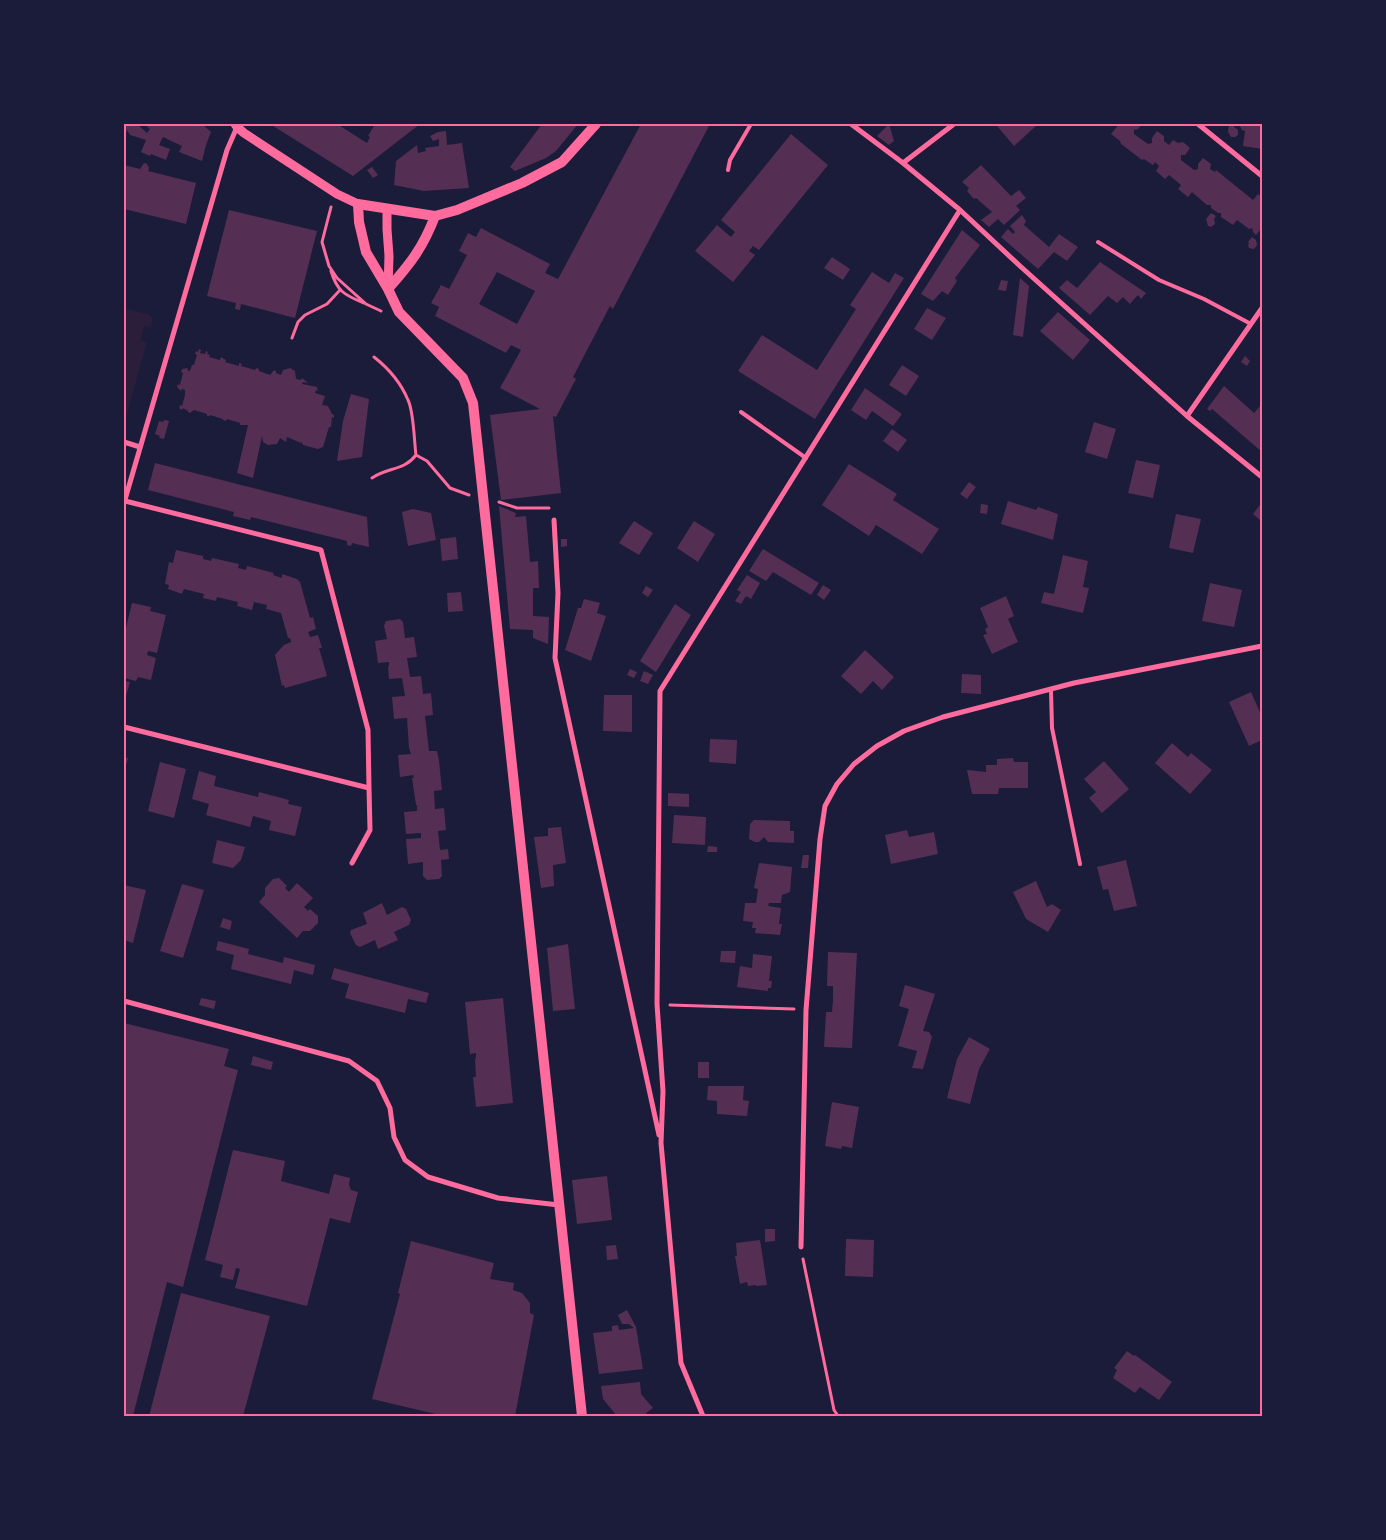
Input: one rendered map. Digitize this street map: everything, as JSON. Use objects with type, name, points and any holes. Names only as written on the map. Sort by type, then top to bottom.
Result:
[{"type":"main road","points":[[582,1416],[473,403],[462,378],[454,368],[399,312],[388,288],[366,252],[359,222],[358,204],[435,216],[457,210],[514,187],[562,162],[596,124]]},
{"type":"main road","points":[[388,288],[414,259],[425,241],[435,216]]},
{"type":"street","points":[[852,124],[960,210],[1187,416],[1262,476]]},
{"type":"street","points":[[903,163],[954,124]]},
{"type":"street","points":[[1198,124],[1262,176]]},
{"type":"street","points":[[352,863],[370,830],[368,730],[321,550],[124,502],[227,150],[236,126],[337,194],[358,204]]},
{"type":"street","points":[[387,209],[388,288]]},
{"type":"street","points":[[661,1143],[663,1091],[657,1004],[660,691],[960,210]]},
{"type":"street","points":[[1187,416],[1262,308]]},
{"type":"street","points":[[124,442],[140,447]]},
{"type":"street","points":[[554,520],[558,593],[555,658],[661,1143],[681,1363],[703,1416]]},
{"type":"street","points":[[801,1247],[806,1010],[820,839],[825,806],[837,784],[854,764],[877,746],[904,730],[943,717],[1074,683],[1262,646]]},
{"type":"street","points":[[124,727],[369,788]]},
{"type":"street","points":[[124,1001],[349,1061],[377,1081],[390,1108],[394,1137],[405,1160],[428,1177],[498,1198],[560,1206]]},
{"type":"lane","points":[[728,170],[730,160],[751,124]]},
{"type":"lane","points":[[1098,242],[1158,280],[1204,299],[1251,324]]},
{"type":"lane","points":[[741,412],[806,458]]},
{"type":"lane","points":[[1051,690],[1052,728],[1080,864]]},
{"type":"path","points":[[337,194],[330,211],[322,242],[335,284],[346,296],[382,312],[399,312]]},
{"type":"path","points":[[329,266],[337,278],[366,304]]},
{"type":"path","points":[[292,338],[298,322],[305,315],[327,304],[340,290]]},
{"type":"path","points":[[372,478],[380,472],[402,467],[410,463],[416,455],[409,401],[386,366],[374,357]]},
{"type":"path","points":[[416,455],[427,461],[450,488],[484,500]]},
{"type":"path","points":[[499,502],[517,508],[553,508],[554,520]]},
{"type":"path","points":[[657,1004],[806,1010]]},
{"type":"path","points":[[801,1247],[834,1410],[838,1416]]},
{"type":"shaded area","points":[[124,308],[148,314],[153,319],[151,328],[144,326],[141,340],[147,342],[124,419]]},
{"type":"building","points":[[124,124],[137,124],[147,133],[150,129],[144,124],[202,124],[211,132],[202,161],[179,152],[182,146],[163,137],[159,145],[170,149],[166,160],[141,152],[146,140],[130,135],[127,130],[124,140]]},
{"type":"building","points":[[270,124],[337,124],[367,143],[370,137],[368,136],[375,124],[420,124],[353,176]]},
{"type":"building","points":[[542,124],[578,124],[556,151],[546,158],[515,171],[510,167]]},
{"type":"building","points":[[641,124],[710,124],[613,309],[610,306],[573,377],[576,379],[556,417],[553,416],[561,493],[501,500],[490,415],[540,409],[500,388],[521,350],[511,345],[506,353],[435,316],[439,307],[431,303],[441,285],[449,289],[467,255],[459,251],[468,233],[476,237],[481,228],[550,264],[545,273],[558,279]],"holes":[[[497,272],[535,291],[517,324],[479,304]]]},
{"type":"building","points":[[889,124],[894,141],[889,145],[877,136]]},
{"type":"building","points":[[1000,124],[1035,124],[1036,126],[1014,146],[997,126]]},
{"type":"building","points":[[1119,124],[1142,124],[1138,129],[1134,130],[1134,134],[1148,144],[1152,143],[1152,138],[1157,131],[1164,136],[1164,141],[1169,145],[1173,140],[1178,143],[1183,142],[1190,148],[1185,155],[1181,155],[1181,160],[1194,170],[1198,169],[1198,164],[1203,158],[1211,164],[1210,169],[1215,172],[1216,170],[1253,200],[1258,194],[1262,197],[1262,231],[1261,229],[1256,235],[1252,228],[1249,229],[1237,220],[1233,225],[1221,217],[1221,213],[1211,208],[1211,205],[1207,205],[1192,192],[1188,197],[1178,189],[1181,185],[1169,175],[1165,179],[1156,171],[1159,166],[1155,162],[1153,165],[1144,159],[1142,160],[1111,134]]},
{"type":"building","points":[[1229,124],[1235,124],[1234,127],[1238,130],[1238,135],[1235,137],[1231,137],[1228,132]]},
{"type":"building","points":[[1239,124],[1262,125],[1262,149],[1243,146],[1245,131],[1242,130]]},
{"type":"building","points":[[446,131],[447,145],[462,143],[469,188],[424,191],[394,185],[396,161],[417,145],[418,153],[426,151],[425,148],[439,146],[439,139],[433,141],[430,136]]},
{"type":"building","points":[[791,134],[828,165],[759,250],[753,246],[749,251],[755,255],[733,282],[695,251],[717,225],[731,237],[735,232],[721,220]]},
{"type":"building","points":[[144,163],[149,168],[148,171],[196,183],[186,224],[124,209],[124,165],[140,169]]},
{"type":"building","points":[[981,165],[1011,196],[1019,190],[1026,198],[1016,206],[1020,210],[1004,225],[998,219],[989,227],[981,220],[992,212],[976,198],[974,199],[967,191],[969,188],[962,182]]},
{"type":"building","points":[[372,167],[378,175],[373,178],[367,170]]},
{"type":"building","points":[[229,210],[317,231],[295,318],[241,304],[240,310],[235,309],[236,303],[207,296]]},
{"type":"building","points":[[1211,213],[1216,216],[1214,219],[1215,224],[1211,227],[1208,226],[1206,219]]},
{"type":"building","points":[[1022,215],[1026,221],[1024,225],[1049,247],[1059,234],[1078,247],[1067,261],[1054,252],[1038,269],[1001,237],[1008,229],[1013,234],[1015,232],[1010,226]]},
{"type":"building","points":[[962,230],[980,245],[955,278],[957,281],[948,295],[942,291],[933,301],[921,294]]},
{"type":"building","points":[[1252,237],[1256,240],[1257,245],[1254,249],[1249,248],[1248,245]]},
{"type":"building","points":[[832,257],[850,269],[843,280],[824,268]]},
{"type":"building","points":[[1100,262],[1146,293],[1141,299],[1138,295],[1130,304],[1123,297],[1117,303],[1108,296],[1090,315],[1059,288],[1067,280],[1077,288]]},
{"type":"building","points":[[872,272],[889,283],[895,273],[904,278],[815,419],[738,371],[762,335],[817,370],[856,309],[850,305]]},
{"type":"building","points":[[1020,278],[1029,286],[1023,337],[1013,335]]},
{"type":"building","points":[[1001,280],[1008,281],[1006,291],[998,290]]},
{"type":"building","points":[[927,308],[946,318],[932,340],[914,329]]},
{"type":"building","points":[[1058,312],[1090,340],[1073,360],[1040,331]]},
{"type":"building","points":[[199,349],[201,350],[200,353],[205,354],[206,351],[208,352],[209,357],[220,360],[221,357],[226,360],[225,362],[239,366],[239,363],[242,364],[241,366],[255,370],[256,368],[270,375],[274,370],[281,375],[283,370],[290,368],[295,371],[296,379],[301,380],[302,378],[308,383],[303,382],[302,384],[317,387],[318,391],[316,390],[315,393],[325,396],[322,405],[328,406],[334,415],[323,447],[318,449],[303,445],[301,441],[301,443],[287,437],[286,442],[280,438],[277,444],[268,445],[263,442],[262,436],[253,478],[237,473],[248,425],[240,425],[240,423],[227,419],[226,421],[210,415],[207,416],[207,414],[194,410],[190,413],[183,408],[182,410],[179,408],[180,405],[182,406],[185,395],[185,390],[182,389],[181,391],[177,387],[178,384],[180,385],[182,369],[188,368],[187,370],[190,371],[197,355],[195,354],[196,351],[198,352]]},
{"type":"building","points":[[1245,356],[1250,361],[1247,366],[1241,362]]},
{"type":"building","points":[[902,365],[919,376],[906,396],[889,385]]},
{"type":"building","points":[[1224,386],[1254,413],[1260,406],[1262,408],[1262,452],[1212,409],[1210,411],[1207,409]]},
{"type":"building","points":[[865,388],[902,414],[893,426],[872,411],[866,420],[851,410]]},
{"type":"building","points":[[351,394],[369,399],[362,457],[337,461],[343,421]]},
{"type":"building","points":[[164,420],[169,421],[164,439],[159,438],[160,436],[155,434],[159,421],[163,422]]},
{"type":"building","points":[[1094,422],[1116,429],[1107,459],[1085,452]]},
{"type":"building","points":[[892,429],[907,440],[898,452],[883,441]]},
{"type":"building","points":[[1136,460],[1160,465],[1153,498],[1128,493]]},
{"type":"building","points":[[155,463],[367,517],[369,547],[352,543],[351,546],[347,545],[347,541],[251,517],[250,520],[233,516],[234,512],[148,490]]},
{"type":"building","points":[[849,464],[897,494],[893,500],[939,529],[922,554],[876,525],[869,536],[822,505]]},
{"type":"building","points":[[969,482],[976,487],[967,499],[960,494]]},
{"type":"building","points":[[1008,501],[1036,510],[1038,507],[1058,514],[1053,540],[1001,524]]},
{"type":"building","points":[[1262,502],[1262,522],[1253,514]]},
{"type":"building","points":[[981,504],[988,505],[987,514],[980,513]]},
{"type":"building","points":[[499,506],[516,513],[515,517],[526,516],[530,562],[538,561],[539,588],[533,588],[533,616],[549,617],[548,644],[533,638],[533,630],[510,629]]},
{"type":"building","points":[[413,509],[431,513],[436,540],[408,546],[402,512]]},
{"type":"building","points":[[1176,514],[1201,519],[1193,553],[1169,548]]},
{"type":"building","points":[[634,521],[653,533],[639,555],[619,543]]},
{"type":"building","points":[[694,521],[715,534],[698,562],[677,548]]},
{"type":"building","points":[[456,537],[458,559],[442,561],[440,539]]},
{"type":"building","points":[[561,539],[567,539],[567,546],[561,547]]},
{"type":"building","points":[[763,549],[819,583],[811,595],[773,572],[766,581],[749,571]]},
{"type":"building","points":[[176,550],[203,556],[203,559],[211,561],[212,558],[239,564],[238,568],[246,570],[247,566],[274,573],[273,575],[282,578],[282,574],[297,579],[300,582],[310,618],[313,617],[316,629],[308,632],[310,637],[318,635],[322,648],[319,648],[327,676],[285,688],[284,685],[282,686],[275,655],[284,645],[291,642],[290,638],[288,638],[281,613],[266,609],[267,605],[254,602],[252,610],[237,606],[238,602],[217,597],[216,601],[203,598],[204,594],[184,589],[182,594],[168,589],[169,585],[165,584],[169,562],[173,563]]},
{"type":"building","points":[[1063,555],[1088,561],[1083,587],[1089,588],[1083,613],[1041,603],[1044,592],[1054,594]]},
{"type":"building","points":[[747,575],[760,583],[751,599],[746,596],[741,604],[735,601],[741,592],[737,590]]},
{"type":"building","points":[[1210,583],[1242,590],[1234,627],[1202,621]]},
{"type":"building","points":[[823,585],[831,590],[824,600],[817,595]]},
{"type":"building","points":[[646,586],[653,590],[648,597],[642,593]]},
{"type":"building","points":[[461,592],[463,611],[448,612],[447,593]]},
{"type":"building","points":[[1006,596],[1014,616],[1008,619],[1018,642],[992,654],[983,635],[987,634],[985,629],[988,627],[980,608]]},
{"type":"building","points":[[584,599],[600,603],[597,613],[606,616],[591,661],[565,650],[578,608],[581,608]]},
{"type":"building","points":[[132,603],[151,607],[150,611],[166,615],[157,653],[148,651],[147,655],[156,658],[151,680],[138,677],[136,681],[124,678],[124,636]]},
{"type":"building","points":[[675,604],[691,615],[656,672],[640,661]]},
{"type":"building","points":[[400,619],[403,622],[405,638],[414,637],[417,657],[407,658],[410,677],[421,676],[423,694],[431,693],[433,715],[425,716],[429,751],[437,751],[442,790],[434,791],[435,809],[444,808],[446,830],[438,831],[440,850],[448,849],[449,859],[441,860],[442,876],[439,879],[427,880],[423,876],[423,862],[408,864],[406,839],[421,838],[421,833],[406,834],[404,812],[417,811],[417,805],[413,775],[400,777],[398,755],[411,754],[407,718],[394,719],[392,697],[405,696],[402,678],[389,679],[389,662],[378,663],[375,641],[387,639],[384,626],[386,621]]},
{"type":"building","points":[[865,650],[894,677],[882,690],[873,681],[861,694],[841,676]]},
{"type":"building","points":[[630,669],[637,672],[634,678],[627,675]]},
{"type":"building","points":[[644,671],[653,675],[648,684],[640,681]]},
{"type":"building","points":[[962,674],[981,675],[981,694],[961,693]]},
{"type":"building","points":[[124,681],[130,682],[124,703]]},
{"type":"building","points":[[1251,692],[1262,717],[1262,740],[1249,746],[1229,702]]},
{"type":"building","points":[[604,695],[632,695],[632,732],[603,731]]},
{"type":"building","points":[[710,739],[737,740],[736,764],[709,762]]},
{"type":"building","points":[[1172,743],[1188,757],[1191,753],[1212,770],[1190,794],[1155,763]]},
{"type":"building","points":[[124,757],[128,758],[124,772]]},
{"type":"building","points":[[1013,758],[1014,762],[1028,762],[1028,788],[999,788],[998,794],[972,794],[967,770],[986,772],[986,765],[997,765],[997,759]]},
{"type":"building","points":[[1104,761],[1129,789],[1102,813],[1089,798],[1096,792],[1084,779]]},
{"type":"building","points":[[160,762],[186,769],[174,818],[148,811]]},
{"type":"building","points":[[199,771],[216,776],[214,786],[258,797],[259,792],[289,800],[288,804],[302,807],[295,836],[269,830],[271,821],[253,816],[250,827],[206,815],[209,804],[192,799]]},
{"type":"building","points":[[668,793],[689,794],[689,807],[668,806]]},
{"type":"building","points":[[674,815],[706,817],[705,845],[672,843]]},
{"type":"building","points":[[754,820],[790,821],[790,831],[794,831],[794,843],[768,842],[764,837],[759,842],[749,839],[750,824]]},
{"type":"building","points":[[561,827],[566,863],[553,865],[554,886],[541,888],[534,837],[548,836],[548,828]]},
{"type":"building","points":[[907,830],[909,837],[934,832],[938,854],[891,864],[885,835]]},
{"type":"building","points":[[217,840],[245,847],[241,860],[233,868],[212,863]]},
{"type":"building","points":[[708,846],[717,847],[717,852],[707,852]]},
{"type":"building","points":[[803,855],[809,855],[808,868],[801,868]]},
{"type":"building","points":[[1126,860],[1137,906],[1114,911],[1108,889],[1103,890],[1097,867]]},
{"type":"building","points":[[759,863],[792,867],[790,892],[782,895],[781,903],[769,903],[768,906],[781,908],[779,924],[782,924],[780,935],[755,933],[756,928],[752,928],[753,922],[743,921],[745,903],[756,903],[758,889],[754,888]]},
{"type":"building","points":[[279,878],[287,886],[285,888],[289,892],[297,883],[313,898],[304,907],[308,911],[310,909],[318,916],[318,923],[310,931],[303,931],[297,938],[259,902],[265,895],[265,888],[273,879]]},
{"type":"building","points":[[1036,881],[1047,907],[1052,904],[1061,910],[1048,932],[1026,919],[1013,892]]},
{"type":"building","points":[[182,884],[204,890],[183,958],[160,951]]},
{"type":"building","points":[[124,885],[146,890],[133,943],[124,940]]},
{"type":"building","points":[[382,903],[387,915],[402,907],[406,909],[411,920],[409,925],[394,932],[398,940],[378,949],[375,940],[360,947],[356,945],[350,933],[351,930],[367,924],[363,913]]},
{"type":"building","points":[[223,918],[232,921],[230,930],[220,927]]},
{"type":"building","points":[[218,941],[249,949],[248,954],[283,963],[284,957],[315,965],[313,975],[294,970],[291,984],[231,969],[234,955],[216,950]]},
{"type":"building","points":[[568,944],[575,1009],[553,1011],[547,948]]},
{"type":"building","points":[[721,951],[736,951],[735,963],[720,962]]},
{"type":"building","points":[[828,952],[857,953],[852,1048],[824,1047],[826,1012],[832,1012],[833,1000],[833,986],[827,986]]},
{"type":"building","points":[[753,954],[772,956],[769,981],[772,981],[771,988],[768,988],[768,991],[737,987],[740,966],[752,968]]},
{"type":"building","points":[[334,968],[429,993],[426,1003],[408,999],[405,1013],[345,998],[349,984],[331,979]]},
{"type":"building","points":[[905,985],[935,994],[923,1031],[929,1032],[932,1037],[923,1069],[912,1068],[917,1051],[898,1046],[909,1009],[899,1006]]},
{"type":"building","points":[[201,998],[216,1001],[214,1009],[199,1005]]},
{"type":"building","points":[[503,998],[513,1103],[476,1107],[473,1077],[476,1077],[476,1053],[470,1054],[465,1002]]},
{"type":"building","points":[[124,1023],[229,1049],[224,1066],[238,1070],[183,1287],[167,1282],[133,1416],[124,1416]]},
{"type":"building","points":[[969,1037],[990,1049],[979,1069],[970,1104],[947,1098],[957,1059]]},
{"type":"building","points":[[253,1056],[273,1062],[271,1070],[251,1065]]},
{"type":"building","points":[[698,1062],[709,1062],[709,1078],[698,1078]]},
{"type":"building","points":[[708,1086],[744,1086],[743,1100],[749,1101],[747,1116],[717,1114],[717,1101],[707,1100]]},
{"type":"building","points":[[832,1102],[859,1107],[852,1148],[842,1146],[841,1149],[825,1146]]},
{"type":"building","points":[[233,1150],[285,1161],[281,1181],[329,1194],[334,1174],[350,1178],[349,1185],[351,1190],[358,1192],[350,1223],[330,1218],[307,1306],[235,1288],[240,1269],[236,1268],[233,1280],[220,1277],[223,1265],[205,1260]]},
{"type":"building","points":[[607,1176],[612,1220],[577,1224],[572,1180]]},
{"type":"building","points":[[765,1229],[775,1229],[775,1241],[765,1242]]},
{"type":"building","points":[[846,1239],[874,1240],[873,1277],[845,1276]]},
{"type":"building","points":[[760,1240],[767,1285],[748,1286],[747,1282],[740,1284],[735,1256],[737,1256],[736,1243]]},
{"type":"building","points":[[411,1241],[494,1263],[490,1279],[514,1283],[513,1290],[522,1293],[530,1303],[530,1313],[534,1315],[515,1416],[444,1416],[372,1399],[400,1294],[398,1293]]},
{"type":"building","points":[[616,1245],[618,1259],[607,1260],[606,1246]]},
{"type":"building","points":[[181,1293],[270,1316],[243,1416],[149,1416]]},
{"type":"building","points":[[627,1310],[636,1327],[643,1369],[599,1374],[593,1333],[612,1331],[612,1326],[618,1325],[619,1330],[634,1328],[629,1324],[622,1324],[618,1315]]},
{"type":"building","points":[[1127,1351],[1172,1382],[1159,1400],[1140,1387],[1135,1393],[1113,1378],[1117,1370],[1114,1368]]},
{"type":"building","points":[[640,1382],[641,1394],[653,1408],[646,1413],[649,1416],[617,1416],[603,1399],[601,1386]]}]
